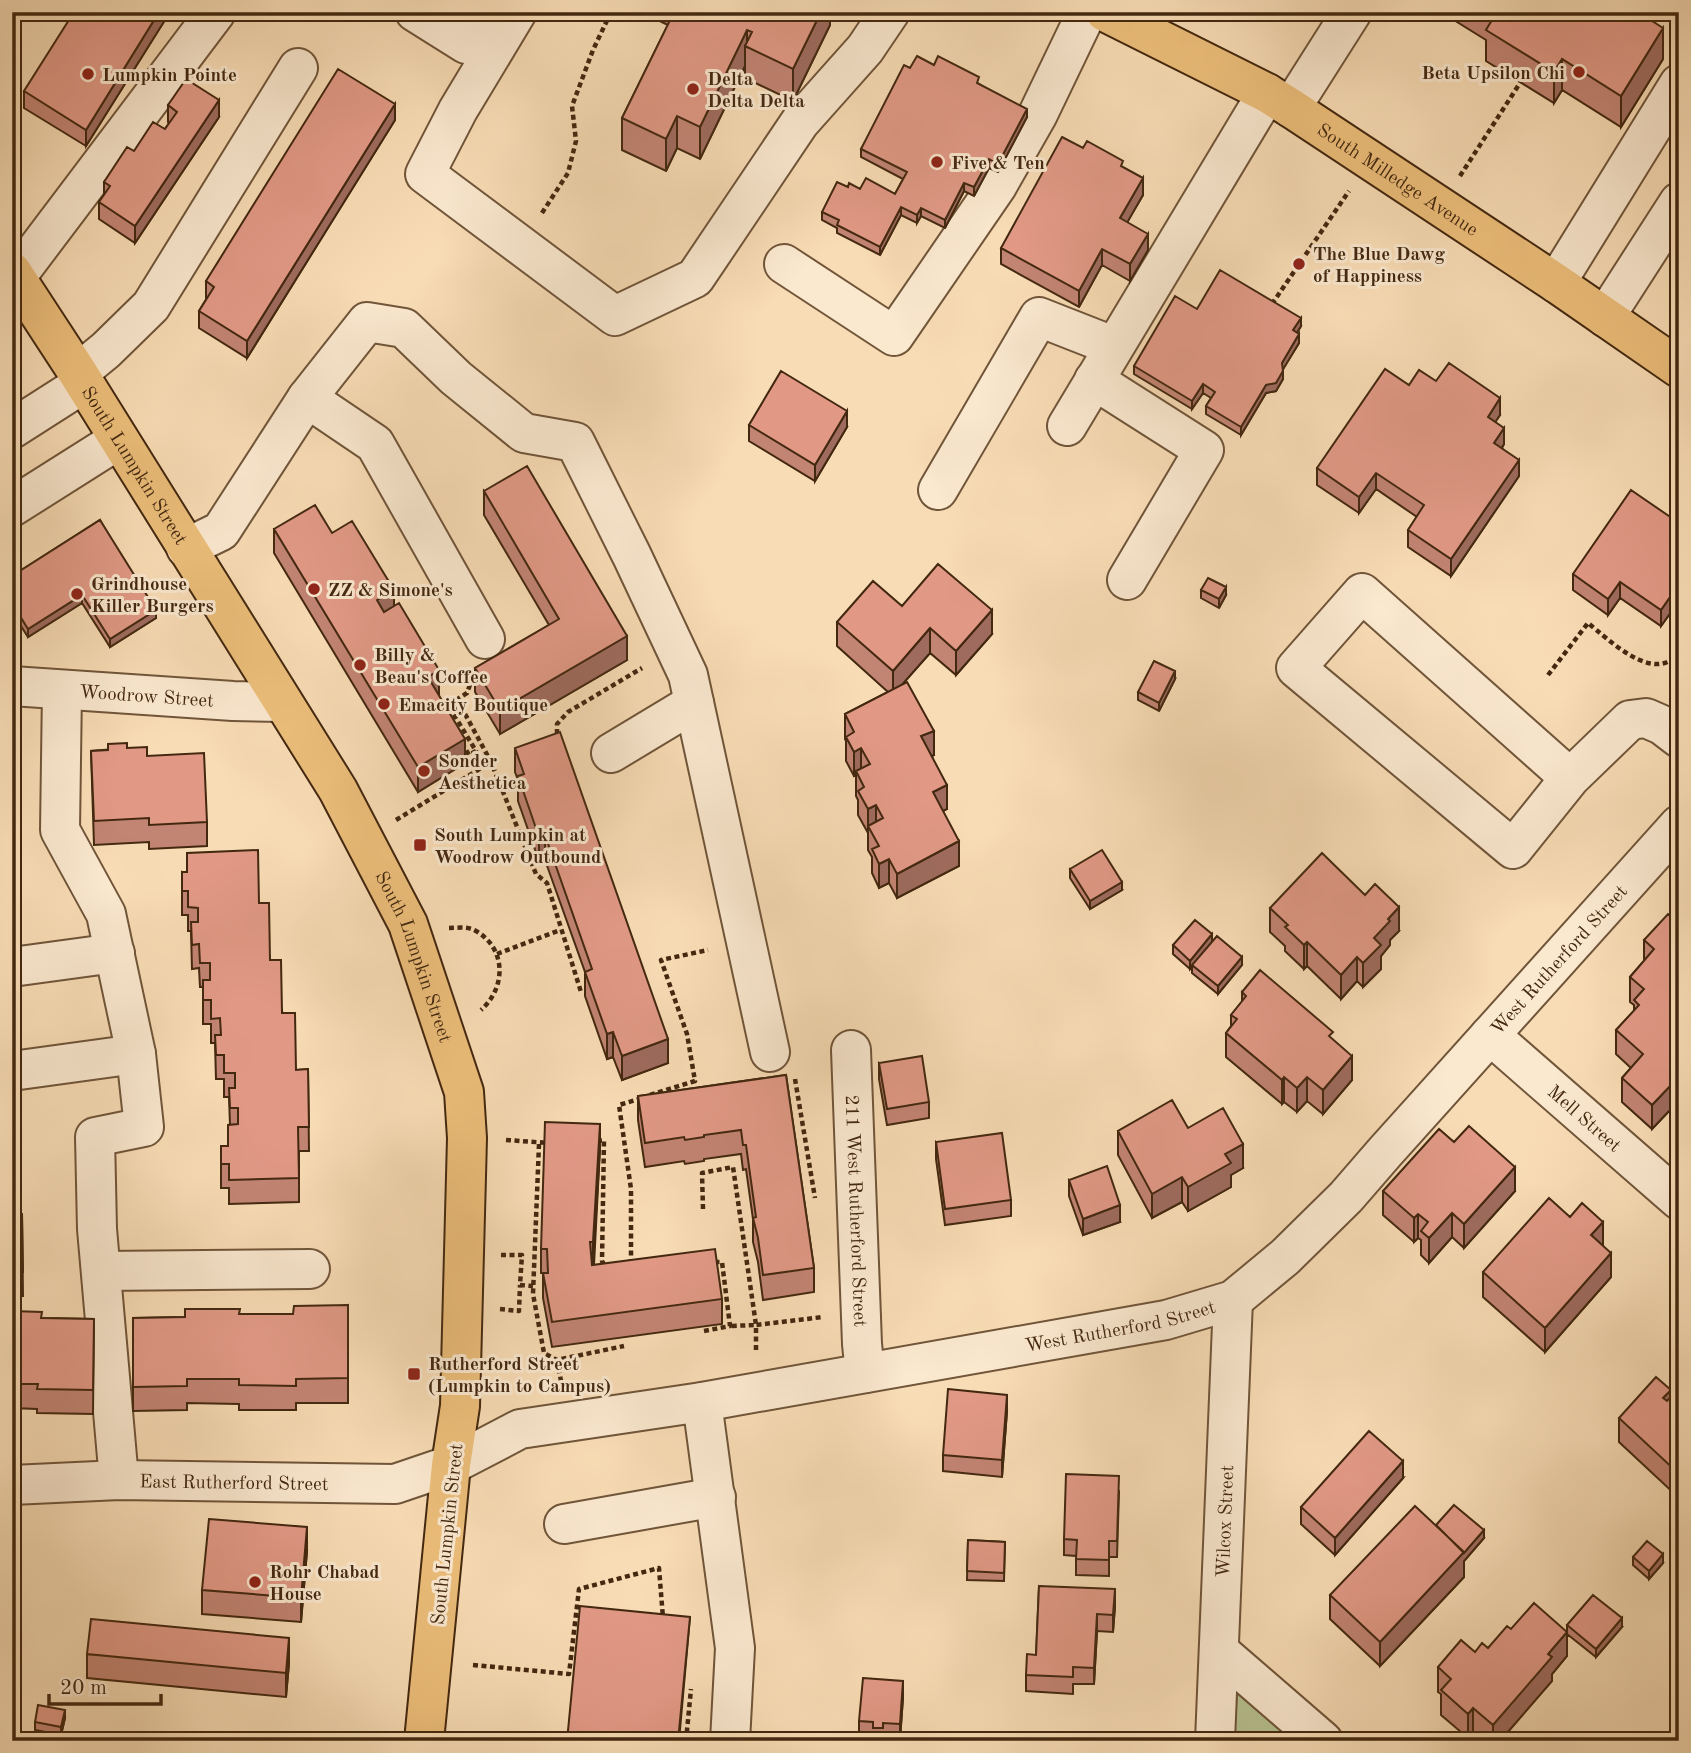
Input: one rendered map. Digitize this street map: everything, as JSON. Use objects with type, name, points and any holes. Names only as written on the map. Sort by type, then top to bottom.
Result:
[{"type":"main road","name":"South Milledge Avenue","points":[[1105,12],[1279,100],[1556,283],[1679,368]]},
{"type":"main road","name":"South Lumpkin Street","points":[[14,274],[338,790],[408,924],[464,1092],[467,1138],[460,1406],[451,1465],[424,1741]]},
{"type":"street","points":[[14,274],[216,12]]},
{"type":"street","points":[[415,12],[466,44],[486,12]]},
{"type":"street","points":[[517,12],[458,110],[425,174],[615,316],[695,278],[800,122],[865,50],[890,12]]},
{"type":"street","points":[[784,264],[894,336],[997,186],[1038,114],[1087,12]]},
{"type":"street","points":[[1067,426],[1113,346],[1279,100],[1352,12]]},
{"type":"street","points":[[18,414],[81,378],[151,306],[298,68]]},
{"type":"street","points":[[1556,283],[1679,84]]},
{"type":"street","points":[[1605,317],[1679,202]]},
{"type":"street","points":[[938,490],[1040,317],[1113,346]]},
{"type":"street","points":[[186,548],[221,531],[307,398],[367,322],[404,328],[456,378],[524,433],[575,442],[688,675],[746,942],[782,1063]]},
{"type":"street","points":[[1094,380],[1205,450],[1126,580]]},
{"type":"street","points":[[307,398],[375,444],[485,639]]},
{"type":"street","points":[[12,507],[118,440]]},
{"type":"street","points":[[1570,778],[1362,593],[1296,668],[1513,849],[1570,778],[1630,720],[1646,719],[1662,725],[1679,738]]},
{"type":"street","name":"Woodrow Street","points":[[12,686],[282,702]]},
{"type":"street","points":[[62,690],[60,830],[106,914],[136,1054],[144,1127],[95,1137],[97,1229],[120,1480]]},
{"type":"street","points":[[611,753],[694,703]]},
{"type":"street","name":"West Rutherford Street","points":[[451,1465],[520,1429],[702,1402],[1166,1320],[1233,1300],[1285,1257],[1346,1198],[1679,825]]},
{"type":"street","points":[[12,967],[115,953]]},
{"type":"street","name":"Mell Street","points":[[1490,1035],[1679,1200]]},
{"type":"street","name":"211 West Rutherford Street","points":[[851,1050],[862,1344],[866,1373]]},
{"type":"street","points":[[12,1071],[136,1054]]},
{"type":"street","points":[[101,1271],[310,1269]]},
{"type":"street","name":"Wilcox Street","points":[[1215,1741],[1233,1300]]},
{"type":"street","points":[[702,1402],[735,1648],[730,1741]]},
{"type":"street","name":"East Rutherford Street","points":[[12,1485],[120,1480],[395,1484],[451,1465]]},
{"type":"street","points":[[564,1524],[716,1497]]},
{"type":"street","points":[[1219,1651],[1323,1741]]},
{"type":"path","points":[[519,245],[568,173],[576,141],[572,106],[611,12]]},
{"type":"path","points":[[1460,177],[1520,83]]},
{"type":"path","points":[[1269,308],[1345,197]]},
{"type":"path","points":[[1548,675],[1588,623],[1633,658],[1646,663],[1660,664],[1675,658],[1679,652]]},
{"type":"path","points":[[557,734],[557,724],[568,712],[676,650]]},
{"type":"path","points":[[457,735],[469,755],[476,751],[448,705],[467,693],[471,682]]},
{"type":"path","points":[[457,699],[491,762],[536,874],[547,883],[581,992]]},
{"type":"path","points":[[396,820],[491,762]]},
{"type":"path","points":[[449,929],[464,927],[477,931],[497,954],[499,978],[496,992],[481,1010]]},
{"type":"path","points":[[497,954],[560,930]]},
{"type":"path","points":[[644,1266],[631,1267],[631,1189],[619,1105],[695,1081],[687,1034],[660,960],[746,942]]},
{"type":"path","points":[[782,1063],[817,1209]]},
{"type":"path","points":[[502,1140],[552,1143]]},
{"type":"path","points":[[591,1141],[604,1140],[602,1261],[609,1272]]},
{"type":"path","points":[[539,1144],[533,1286],[544,1353],[557,1360],[624,1346]]},
{"type":"path","points":[[703,1209],[702,1173],[733,1167],[756,1325],[757,1350]]},
{"type":"path","points":[[499,1309],[519,1311],[522,1255],[500,1255]]},
{"type":"path","points":[[698,1261],[722,1262],[730,1325]]},
{"type":"path","points":[[520,1285],[533,1286]]},
{"type":"path","points":[[704,1331],[730,1325],[756,1325],[824,1317]]},
{"type":"path","points":[[557,1360],[561,1381]]},
{"type":"path","points":[[473,1665],[569,1674],[579,1589],[659,1568],[663,1619],[675,1618]]},
{"type":"path","points":[[686,1741],[691,1686]]},
{"type":"green space","points":[[1237,1691],[1295,1741],[1234,1741]]},
{"type":"building","name":"Lumpkin Pointe","points":[[74,12],[159,12],[86,130],[24,91]]},
{"type":"building","name":"Delta Delta Delta","points":[[674,12],[821,12],[793,69],[745,46],[752,32],[747,30],[700,127],[677,116],[666,139],[622,118]]},
{"type":"building","points":[[1491,12],[1638,12],[1663,28],[1621,96],[1562,59],[1554,72],[1486,30],[1495,15]]},
{"type":"building","name":"Five & Ten","points":[[917,56],[934,65],[938,56],[979,77],[977,83],[1027,109],[998,164],[989,159],[974,187],[964,183],[945,220],[921,208],[917,215],[901,207],[880,247],[837,225],[839,220],[822,212],[837,182],[848,187],[849,183],[860,189],[866,178],[895,194],[907,172],[861,149],[904,65],[910,68]]},
{"type":"building","points":[[338,69],[395,104],[247,341],[199,311],[214,287],[206,281]]},
{"type":"building","points":[[186,79],[219,100],[135,226],[99,202],[110,186],[104,182],[127,147],[134,151],[153,122],[165,129],[177,112],[168,105]]},
{"type":"building","points":[[1062,137],[1083,148],[1087,141],[1123,161],[1121,166],[1143,178],[1120,218],[1148,234],[1130,264],[1102,249],[1079,291],[1001,248]]},
{"type":"building","points":[[1220,270],[1301,318],[1293,330],[1299,334],[1282,363],[1283,371],[1276,383],[1266,385],[1241,427],[1206,406],[1215,392],[1203,384],[1192,401],[1134,366],[1175,296],[1197,309]]},
{"type":"building","points":[[1449,363],[1500,398],[1488,417],[1504,428],[1494,443],[1519,460],[1451,559],[1408,530],[1424,505],[1376,473],[1359,497],[1317,468],[1385,369],[1409,385],[1419,370],[1436,381]]},
{"type":"building","points":[[781,371],[847,411],[815,465],[749,425]]},
{"type":"building","points":[[527,466],[627,636],[500,710],[475,668],[559,619],[484,491]]},
{"type":"building","points":[[1631,490],[1679,523],[1679,584],[1661,610],[1620,582],[1608,599],[1573,574]]},
{"type":"building","points":[[315,505],[332,533],[352,521],[394,590],[377,600],[384,612],[399,603],[439,670],[428,677],[465,739],[418,767],[274,529]]},
{"type":"building","name":"Grindhouse Killer Burgers","points":[[100,520],[156,610],[110,639],[82,595],[28,629],[12,603],[12,576]]},
{"type":"building","points":[[938,564],[992,610],[956,651],[930,628],[893,671],[837,622],[873,581],[902,606]]},
{"type":"building","points":[[1208,578],[1226,587],[1219,599],[1201,590]]},
{"type":"building","points":[[1154,661],[1175,671],[1159,703],[1138,692]]},
{"type":"building","points":[[907,682],[934,731],[921,736],[947,785],[933,792],[959,841],[897,874],[889,859],[879,864],[872,849],[879,846],[868,826],[883,818],[876,805],[868,809],[858,791],[864,787],[856,771],[870,764],[861,748],[854,752],[846,737],[854,732],[845,714]]},
{"type":"building","points":[[560,732],[668,1039],[622,1056],[613,1032],[607,1034],[585,972],[592,969],[545,835],[539,837],[518,776],[524,774],[515,748]]},
{"type":"building","points":[[127,743],[127,748],[147,747],[147,756],[204,753],[207,822],[149,825],[149,818],[94,821],[91,751],[108,750],[108,744]]},
{"type":"building","points":[[258,850],[259,903],[269,903],[270,960],[281,960],[282,1013],[295,1013],[296,1070],[308,1069],[309,1127],[298,1127],[299,1178],[229,1180],[229,1164],[221,1164],[221,1146],[228,1146],[228,1125],[238,1124],[238,1108],[230,1108],[229,1088],[235,1088],[235,1073],[224,1073],[224,1055],[216,1055],[215,1035],[221,1035],[220,1018],[211,1019],[211,1000],[203,1000],[203,980],[210,980],[210,963],[200,963],[199,944],[192,945],[191,922],[198,922],[198,908],[188,907],[188,891],[182,891],[182,872],[187,872],[187,853]]},
{"type":"building","points":[[1102,850],[1122,882],[1090,901],[1070,869]]},
{"type":"building","points":[[1322,853],[1365,895],[1375,884],[1399,907],[1374,938],[1381,945],[1363,963],[1357,957],[1341,975],[1307,942],[1304,945],[1270,908]]},
{"type":"building","points":[[1668,914],[1679,923],[1679,1093],[1670,1086],[1652,1105],[1622,1078],[1643,1054],[1616,1030],[1639,1005],[1634,1000],[1644,989],[1630,977],[1654,949],[1644,940]]},
{"type":"building","points":[[1195,920],[1212,934],[1190,961],[1173,945]]},
{"type":"building","points":[[1217,936],[1242,957],[1218,986],[1192,965]]},
{"type":"building","points":[[1260,970],[1333,1032],[1329,1036],[1352,1056],[1323,1090],[1307,1077],[1297,1088],[1284,1077],[1282,1080],[1226,1033],[1237,1019],[1231,1015],[1246,996],[1242,992]]},
{"type":"building","points":[[922,1056],[929,1102],[887,1109],[879,1063]]},
{"type":"building","points":[[786,1075],[814,1268],[763,1275],[753,1218],[756,1217],[746,1145],[743,1145],[741,1130],[685,1140],[684,1137],[645,1143],[638,1096]]},
{"type":"building","points":[[1172,1100],[1188,1128],[1223,1108],[1243,1144],[1225,1154],[1231,1163],[1188,1187],[1182,1177],[1152,1194],[1118,1131]]},
{"type":"building","points":[[545,1122],[600,1124],[593,1242],[590,1242],[592,1265],[715,1249],[722,1299],[552,1322],[543,1273],[548,1273],[547,1249],[541,1249]]},
{"type":"building","points":[[1469,1126],[1515,1167],[1464,1224],[1452,1213],[1429,1238],[1421,1231],[1428,1222],[1418,1214],[1414,1218],[1383,1191],[1439,1129],[1454,1142]]},
{"type":"building","points":[[1002,1133],[1011,1200],[945,1209],[936,1142]]},
{"type":"building","points":[[14,1160],[15,1214],[22,1214],[23,1272],[12,1272]]},
{"type":"building","points":[[1107,1166],[1120,1205],[1083,1219],[1069,1180]]},
{"type":"building","points":[[1549,1198],[1570,1217],[1582,1203],[1603,1222],[1591,1235],[1611,1253],[1545,1328],[1483,1272]]},
{"type":"building","points":[[348,1305],[348,1378],[296,1379],[296,1386],[239,1385],[239,1379],[187,1379],[187,1386],[133,1387],[133,1318],[185,1317],[185,1309],[240,1309],[239,1314],[293,1314],[294,1306]]},
{"type":"building","points":[[12,1311],[42,1312],[41,1318],[94,1319],[93,1390],[37,1389],[38,1384],[12,1384]]},
{"type":"building","points":[[1656,1377],[1671,1390],[1663,1398],[1667,1401],[1679,1388],[1679,1474],[1619,1418]]},
{"type":"building","points":[[948,1389],[1007,1395],[1002,1460],[943,1455]]},
{"type":"building","points":[[1369,1431],[1403,1461],[1335,1538],[1301,1507]]},
{"type":"building","points":[[1066,1474],[1119,1476],[1117,1541],[1109,1541],[1109,1560],[1076,1559],[1077,1540],[1064,1539]]},
{"type":"building","points":[[1454,1505],[1484,1530],[1464,1553],[1436,1525]]},
{"type":"building","points":[[1415,1506],[1464,1552],[1380,1642],[1330,1595]]},
{"type":"building","name":"Rohr Chabad House","points":[[209,1519],[307,1527],[301,1598],[202,1590]]},
{"type":"building","points":[[968,1540],[1005,1542],[1004,1573],[967,1571]]},
{"type":"building","points":[[1647,1541],[1663,1554],[1649,1571],[1633,1557]]},
{"type":"building","points":[[1039,1586],[1115,1589],[1113,1615],[1097,1614],[1094,1668],[1073,1667],[1073,1677],[1026,1675],[1027,1654],[1036,1655]]},
{"type":"building","points":[[1593,1595],[1622,1618],[1596,1649],[1567,1625]]},
{"type":"building","points":[[1534,1603],[1567,1632],[1548,1654],[1552,1657],[1493,1725],[1473,1708],[1468,1714],[1441,1690],[1451,1679],[1438,1667],[1461,1640],[1475,1652],[1482,1643],[1488,1648],[1507,1626],[1511,1629]]},
{"type":"building","points":[[580,1606],[690,1617],[678,1741],[567,1741]]},
{"type":"building","points":[[91,1619],[289,1638],[286,1673],[87,1654]]},
{"type":"building","points":[[863,1678],[903,1681],[900,1724],[883,1723],[883,1728],[873,1728],[873,1722],[859,1721]]},
{"type":"building","points":[[38,1705],[65,1710],[61,1727],[35,1722]]},
{"type":"building","points":[[1587,1734],[1596,1741],[1581,1741]]},
{"type":"place","name":"Beta Upsilon Chi","points":[[1579,72]]},
{"type":"place","name":"Lumpkin Pointe","points":[[88,74]]},
{"type":"place","name":"Delta Delta Delta","points":[[693,89]]},
{"type":"place","name":"Five & Ten","points":[[937,162]]},
{"type":"place","name":"The Blue Dawg of Happiness","points":[[1299,264]]},
{"type":"place","name":"ZZ & Simone's","points":[[314,589]]},
{"type":"place","name":"Grindhouse Killer Burgers","points":[[77,594]]},
{"type":"place","name":"Billy & Beau's Coffee","points":[[360,665]]},
{"type":"place","name":"Emacity Boutique","points":[[384,704]]},
{"type":"place","name":"Sonder Aesthetica","points":[[424,771]]},
{"type":"place","name":"South Lumpkin at Woodrow Outbound","points":[[420,845]]},
{"type":"place","name":"Rutherford Street (Lumpkin to Campus)","points":[[414,1374]]},
{"type":"place","name":"Rohr Chabad House","points":[[255,1582]]}]
